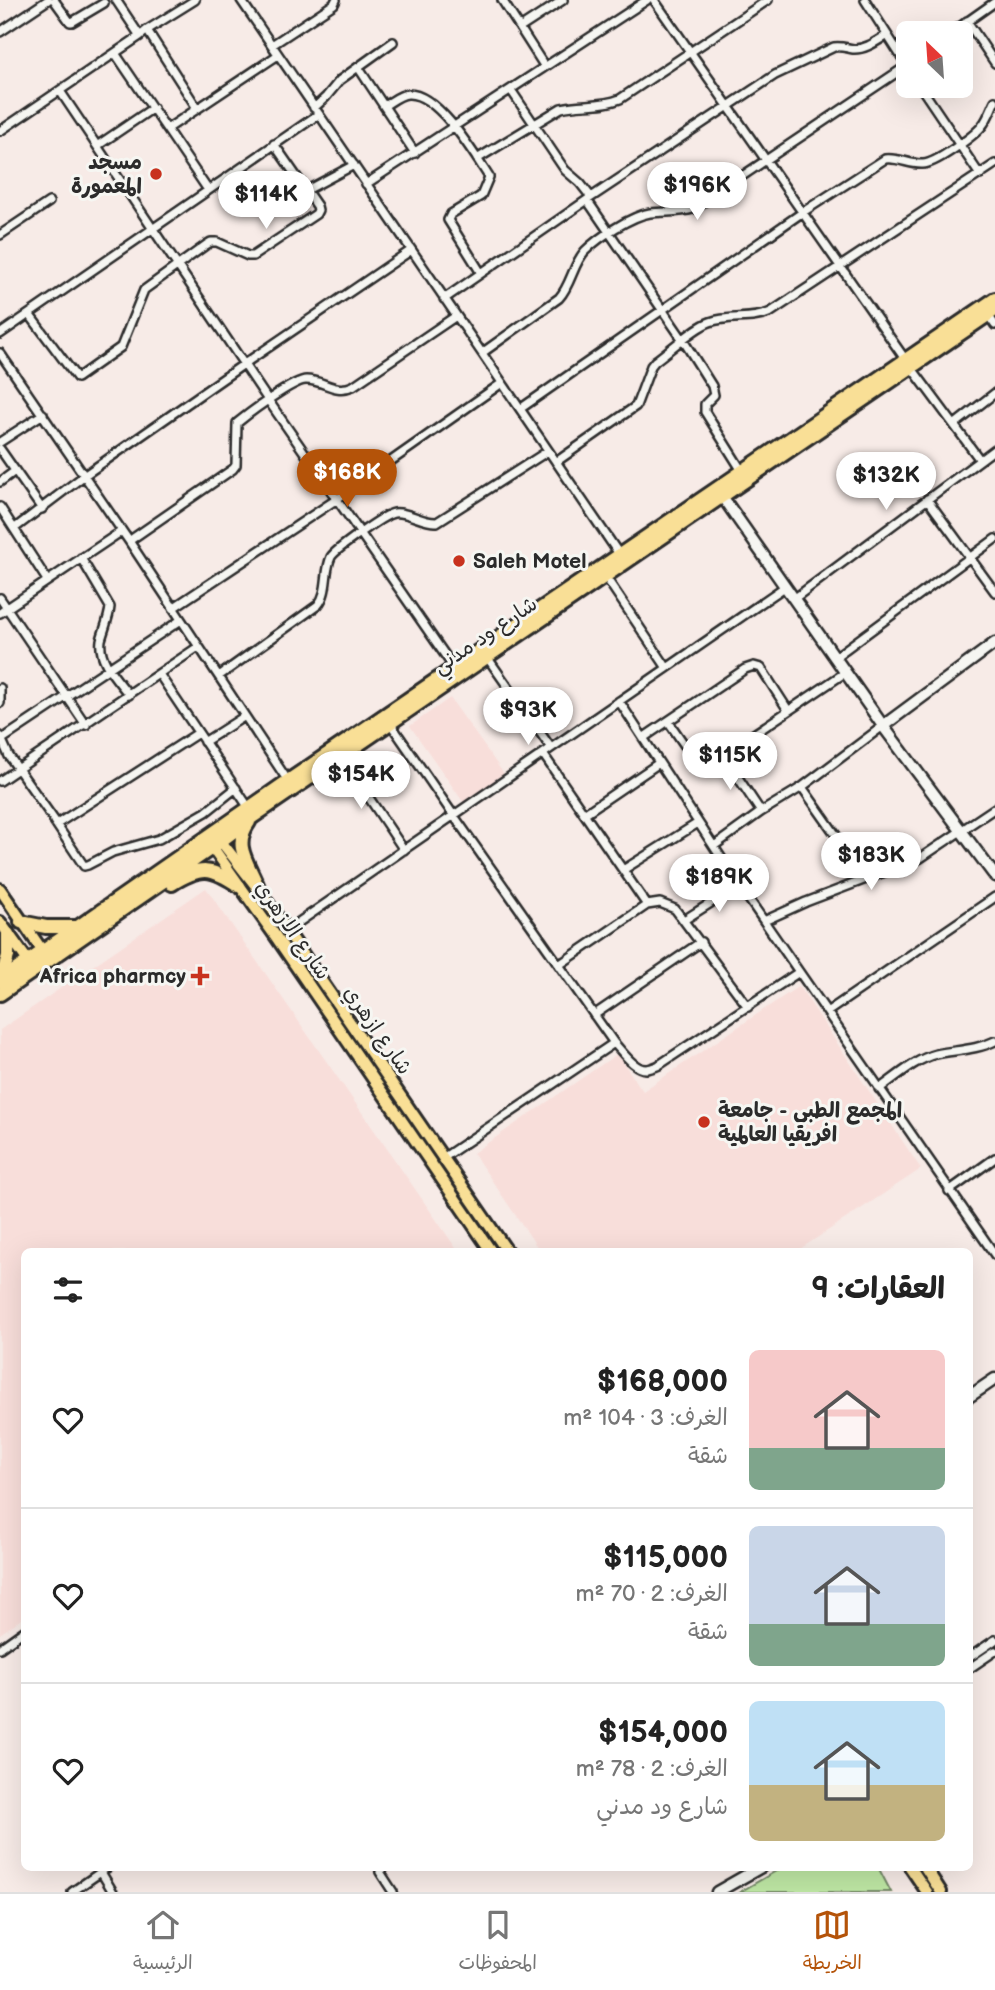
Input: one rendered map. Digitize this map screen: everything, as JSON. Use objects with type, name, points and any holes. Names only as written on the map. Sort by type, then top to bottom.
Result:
[{"type":"highway","name":"شارع ود مدني","points":[[251,812],[341,756],[606,576],[995,299]]},
{"type":"highway","name":"شارع ود مدني","points":[[46,956],[77,942],[251,812],[288,781],[620,554],[720,493],[742,471],[908,363],[993,317]]},
{"type":"highway","points":[[251,812],[241,843],[258,890]]},
{"type":"highway","name":"شارع ود مدني","points":[[0,995],[77,927],[214,840]]},
{"type":"highway","points":[[77,942],[89,940],[173,884],[196,872],[212,871],[239,886]]},
{"type":"highway","points":[[21,922],[46,927],[77,927]]},
{"type":"highway","points":[[1,981],[8,956],[3,929]]},
{"type":"highway","name":"شارع ود مدني","points":[[1,981],[32,966]]},
{"type":"main road","name":"شارع الازهري","points":[[214,840],[239,886],[309,976],[489,1248]]},
{"type":"main road","name":"شارع ازهري","points":[[214,840],[258,890],[286,931],[309,976],[443,1158],[505,1248]]},
{"type":"main road","points":[[0,889],[46,956]]},
{"type":"main road","points":[[3,929],[32,966]]},
{"type":"main road","points":[[914,1871],[927,1892]]},
{"type":"main road","points":[[928,1871],[942,1892]]},
{"type":"street","points":[[0,32],[48,0]]},
{"type":"street","points":[[54,0],[70,22],[105,1]]},
{"type":"street","points":[[116,0],[144,33],[197,108]]},
{"type":"street","points":[[0,131],[195,0]]},
{"type":"street","points":[[241,0],[410,251],[620,554]]},
{"type":"street","points":[[272,45],[334,4],[336,0]]},
{"type":"street","points":[[502,0],[545,67]]},
{"type":"street","points":[[520,28],[563,0]]},
{"type":"street","points":[[366,184],[647,0]]},
{"type":"street","points":[[654,0],[908,363],[980,460]]},
{"type":"street","points":[[477,159],[561,108],[603,104],[620,99],[768,0]]},
{"type":"street","points":[[865,0],[896,48]]},
{"type":"street","points":[[967,21],[995,2]]},
{"type":"street","points":[[973,30],[995,63]]},
{"type":"street","points":[[444,299],[775,75],[834,47],[856,50],[887,35]]},
{"type":"street","points":[[0,334],[274,144],[316,111],[340,80],[393,42]]},
{"type":"street","points":[[115,53],[208,190]]},
{"type":"street","points":[[167,129],[278,55]]},
{"type":"street","points":[[358,66],[415,153]]},
{"type":"street","points":[[482,354],[559,298],[565,292],[584,251],[608,234],[637,216],[693,209],[896,74]]},
{"type":"street","points":[[511,90],[565,170],[580,183],[608,234],[712,386],[715,395],[705,404],[705,412],[742,471]]},
{"type":"street","points":[[60,91],[268,400],[454,668]]},
{"type":"street","points":[[384,106],[409,93],[431,102],[455,127],[489,177],[481,196],[451,214],[448,220],[481,274]]},
{"type":"street","points":[[928,98],[980,175]]},
{"type":"street","points":[[520,409],[803,212],[885,159],[925,164],[932,162],[982,125],[995,101]]},
{"type":"street","points":[[97,146],[153,108]]},
{"type":"street","points":[[29,314],[77,378],[121,347],[144,290],[177,265],[211,242],[217,242],[248,256],[257,254],[316,214],[318,210],[307,190],[274,144]]},
{"type":"street","points":[[556,463],[636,406],[651,366],[683,340],[712,321],[764,316],[841,268],[995,164]]},
{"type":"street","points":[[307,190],[354,165]]},
{"type":"street","points":[[0,235],[49,202]]},
{"type":"street","points":[[15,528],[85,475],[410,251]]},
{"type":"street","points":[[129,541],[233,469],[236,465],[237,423],[268,400],[302,380],[345,390],[456,316]]},
{"type":"street","points":[[0,353],[85,475],[288,781]]},
{"type":"street","points":[[173,608],[337,499],[502,383]]},
{"type":"street","points":[[954,425],[995,394]]},
{"type":"street","points":[[0,442],[43,414]]},
{"type":"street","points":[[0,449],[42,509]]},
{"type":"street","points":[[795,598],[995,449]]},
{"type":"street","points":[[219,676],[318,605],[334,552],[360,534],[393,513],[401,513],[429,523],[437,522],[548,451]]},
{"type":"street","points":[[0,482],[15,471]]},
{"type":"street","points":[[720,493],[883,726],[995,876]]},
{"type":"street","points":[[927,499],[995,592]]},
{"type":"street","points":[[0,507],[47,580]]},
{"type":"street","points":[[3,611],[122,531]]},
{"type":"street","points":[[835,657],[995,539]]},
{"type":"street","points":[[81,558],[110,607],[101,641],[101,653],[129,695]]},
{"type":"street","points":[[606,576],[667,668]]},
{"type":"street","points":[[286,931],[786,586]]},
{"type":"street","points":[[0,598],[3,611],[86,724]]},
{"type":"street","points":[[181,620],[0,738],[9,756],[57,824],[198,733]]},
{"type":"street","points":[[714,846],[802,786],[995,643]]},
{"type":"street","points":[[0,781],[198,647]]},
{"type":"street","points":[[487,657],[551,748]]},
{"type":"street","points":[[643,738],[745,669],[754,666],[761,668],[788,710]]},
{"type":"street","points":[[668,721],[702,768],[846,672]]},
{"type":"street","points":[[159,674],[251,812]]},
{"type":"street","points":[[0,688],[0,703]]},
{"type":"street","points":[[619,701],[739,885],[995,1255]]},
{"type":"street","points":[[204,742],[245,716]]},
{"type":"street","points":[[390,723],[594,1015],[614,1042],[640,1068],[648,1070],[659,1065],[799,972]]},
{"type":"street","points":[[543,754],[646,905]]},
{"type":"street","points":[[723,755],[761,812]]},
{"type":"street","points":[[341,756],[404,850]]},
{"type":"street","points":[[584,814],[659,763]]},
{"type":"street","points":[[802,786],[867,879]]},
{"type":"street","points":[[43,804],[84,866],[113,852],[159,839],[206,812],[236,788]]},
{"type":"street","points":[[764,920],[919,859],[995,808]]},
{"type":"street","points":[[623,870],[698,823]]},
{"type":"street","points":[[684,920],[739,885]]},
{"type":"street","points":[[827,1013],[995,897]]},
{"type":"street","points":[[559,965],[646,905],[660,903],[675,909],[748,1007]]},
{"type":"street","points":[[594,1015],[701,942]]},
{"type":"street","points":[[879,1088],[933,1055],[987,1045],[995,1041]]},
{"type":"street","points":[[443,1158],[614,1042]]},
{"type":"street","points":[[949,1191],[995,1158]]},
{"type":"street","points":[[973,1393],[995,1379]]},
{"type":"street","points":[[0,1648],[21,1633]]},
{"type":"street","points":[[973,1655],[995,1640]]},
{"type":"street","points":[[973,1666],[995,1651]]},
{"type":"street","points":[[72,1892],[103,1871]]},
{"type":"street","points":[[104,1871],[113,1892]]},
{"type":"street","points":[[381,1871],[393,1892]]},
{"type":"street","points":[[717,1892],[754,1871]]},
{"type":"shaded area","points":[[450,698],[504,774],[464,803],[410,726]]},
{"type":"shaded area","points":[[206,888],[456,1248],[21,1248],[21,1619],[0,1634],[0,1030]]},
{"type":"shaded area","name":"المجمع الطبي - جامعة افريقيا العالمية","points":[[799,986],[921,1169],[802,1248],[538,1248],[473,1153],[617,1054],[643,1091]]},
{"type":"green space","points":[[776,1871],[880,1871],[891,1892],[740,1892]]},
{"type":"place","name":"مسجد المعمورة","points":[[156,174]]},
{"type":"place","name":"Saleh Motel","points":[[459,561]]},
{"type":"place","name":"Africa pharmcy","points":[[200,976]]},
{"type":"place","name":"المجمع الطبي - جامعة افريقيا العالمية","points":[[704,1122]]}]
